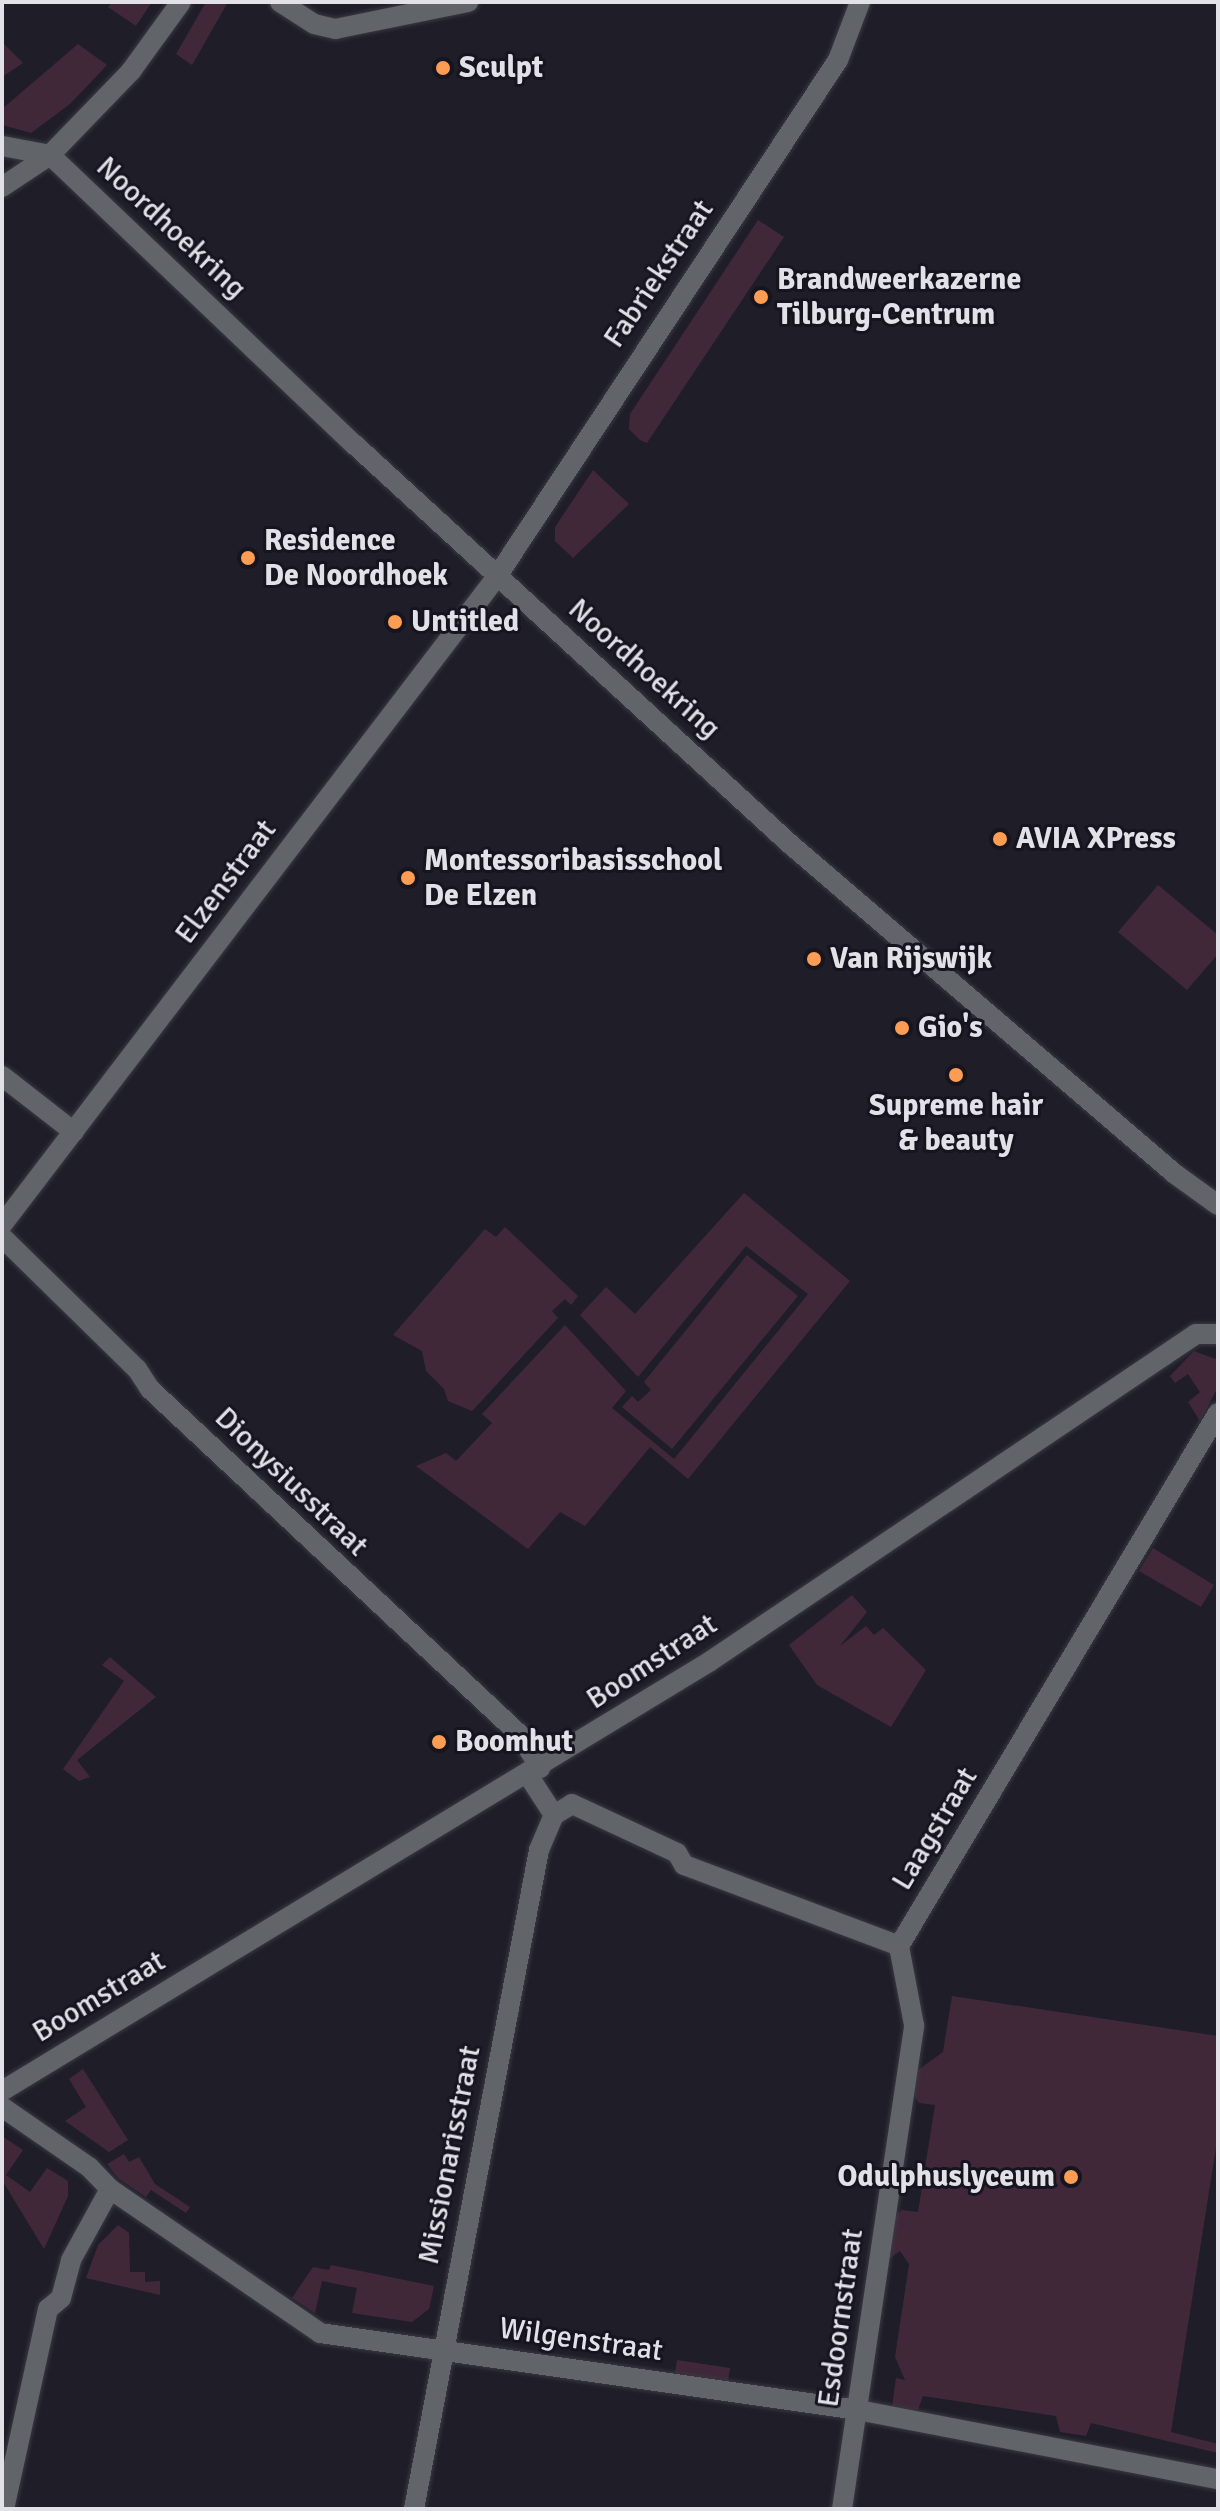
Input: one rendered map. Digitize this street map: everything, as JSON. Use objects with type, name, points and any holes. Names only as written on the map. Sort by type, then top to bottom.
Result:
[{"type":"street","points":[[2,187],[50,155],[131,71],[181,2]]},
{"type":"street","points":[[280,2],[314,24],[335,29],[468,2]]},
{"type":"street","name":"Fabriekstraat","points":[[498,575],[838,60],[860,2]]},
{"type":"street","points":[[2,146],[50,155]]},
{"type":"street","name":"Noordhoekring","points":[[50,155],[790,844],[1175,1174],[1218,1205]]},
{"type":"street","name":"Elzenstraat","points":[[2,1225],[498,575]]},
{"type":"street","points":[[2,1076],[74,1132]]},
{"type":"street","name":"Dionysiusstraat","points":[[2,1237],[137,1369],[150,1389],[519,1734],[554,1815]]},
{"type":"street","name":"Boomstraat","points":[[2,2091],[534,1772],[709,1662],[1196,1334],[1218,1334]]},
{"type":"street","name":"Laagstraat","points":[[899,1946],[1218,1413]]},
{"type":"street","points":[[554,1815],[572,1804],[677,1853],[684,1865],[899,1946]]},
{"type":"street","name":"Missionarisstraat","points":[[414,2509],[539,1850],[554,1815]]},
{"type":"street","name":"Esdoornstraat","points":[[842,2509],[914,2025],[899,1946]]},
{"type":"street","name":"Wilgenstraat","points":[[2,2107],[89,2167],[110,2189],[320,2333],[858,2410],[1218,2479]]},
{"type":"street","points":[[4,2509],[48,2309],[61,2298],[71,2260],[110,2189]]},
{"type":"shaded area","points":[[112,2],[152,2],[136,26],[108,7]]},
{"type":"shaded area","points":[[206,2],[228,2],[192,65],[176,54]]},
{"type":"shaded area","points":[[2,42],[23,63],[2,77]]},
{"type":"shaded area","points":[[78,44],[107,65],[70,104],[31,133],[2,125],[2,109]]},
{"type":"shaded area","points":[[758,220],[784,237],[647,443],[640,440],[629,429],[630,414]]},
{"type":"shaded area","points":[[593,470],[629,504],[573,558],[555,541],[555,527]]},
{"type":"shaded area","points":[[1158,885],[1218,935],[1218,954],[1187,990],[1118,932]]},
{"type":"shaded area","points":[[744,1193],[850,1281],[688,1479],[650,1447],[585,1526],[560,1512],[528,1549],[416,1466],[446,1453],[456,1461],[492,1423],[482,1414],[565,1325],[626,1391],[612,1408],[674,1459],[808,1294],[746,1246],[638,1377],[580,1315],[606,1287],[635,1314]]},
{"type":"shaded area","points":[[505,1227],[578,1296],[571,1305],[565,1299],[552,1311],[558,1318],[472,1411],[448,1401],[444,1389],[426,1371],[422,1351],[393,1335],[485,1229],[496,1237]]},
{"type":"shaded area","points":[[747,1255],[798,1296],[672,1449],[622,1407],[632,1396],[638,1402],[651,1390],[644,1382]]},
{"type":"shaded area","points":[[1194,1351],[1218,1360],[1218,1387],[1200,1421],[1188,1402],[1200,1392],[1188,1374],[1175,1383],[1170,1376]]},
{"type":"shaded area","points":[[1153,1548],[1214,1585],[1201,1607],[1139,1571]]},
{"type":"shaded area","points":[[852,1595],[867,1612],[840,1646],[866,1626],[874,1635],[883,1628],[926,1670],[891,1727],[817,1685],[789,1645]]},
{"type":"shaded area","points":[[110,1657],[156,1697],[77,1760],[90,1777],[79,1781],[63,1769],[124,1681],[102,1665]]},
{"type":"shaded area","name":"Odulphuslyceum","points":[[952,1996],[1218,2036],[1218,2135],[1171,2432],[1218,2444],[1218,2453],[1091,2423],[1086,2436],[1060,2432],[1056,2416],[923,2396],[918,2410],[892,2407],[896,2378],[905,2380],[895,2357],[909,2264],[900,2251],[878,2267],[885,2223],[902,2210],[918,2212],[935,2105],[919,2103],[912,2092],[915,2072],[943,2052]]},
{"type":"shaded area","points":[[83,2069],[128,2140],[109,2152],[65,2121],[86,2107],[69,2079]]},
{"type":"shaded area","points":[[2,2136],[23,2150],[6,2175],[30,2192],[47,2168],[68,2181],[68,2196],[44,2249],[2,2180]]},
{"type":"shaded area","points":[[124,2154],[129,2162],[139,2157],[155,2184],[190,2207],[186,2213],[151,2190],[146,2197],[118,2178],[107,2164]]},
{"type":"shaded area","points":[[118,2225],[129,2233],[130,2272],[145,2272],[145,2282],[160,2281],[160,2295],[86,2278],[98,2245]]},
{"type":"shaded area","points":[[331,2265],[434,2286],[429,2309],[412,2322],[352,2313],[357,2288],[322,2281],[315,2313],[292,2298],[313,2267],[329,2270]]},
{"type":"shaded area","points":[[677,2360],[730,2368],[728,2381],[675,2373]]},
{"type":"place","name":"Sculpt","points":[[443,68]]},
{"type":"place","name":"Brandweerkazerne Tilburg-Centrum","points":[[761,297]]},
{"type":"place","name":"Residence De Noordhoek","points":[[248,558]]},
{"type":"place","name":"Untitled","points":[[395,622]]},
{"type":"place","name":"AVIA XPress","points":[[1000,839]]},
{"type":"place","name":"Montessoribasisschool De Elzen","points":[[408,878]]},
{"type":"place","name":"Van Rijswijk","points":[[814,959]]},
{"type":"place","name":"Gio's","points":[[902,1028]]},
{"type":"place","name":"Supreme hair & beauty","points":[[956,1075]]},
{"type":"place","name":"Boomhut","points":[[439,1742]]},
{"type":"place","name":"Odulphuslyceum","points":[[1071,2177]]}]
